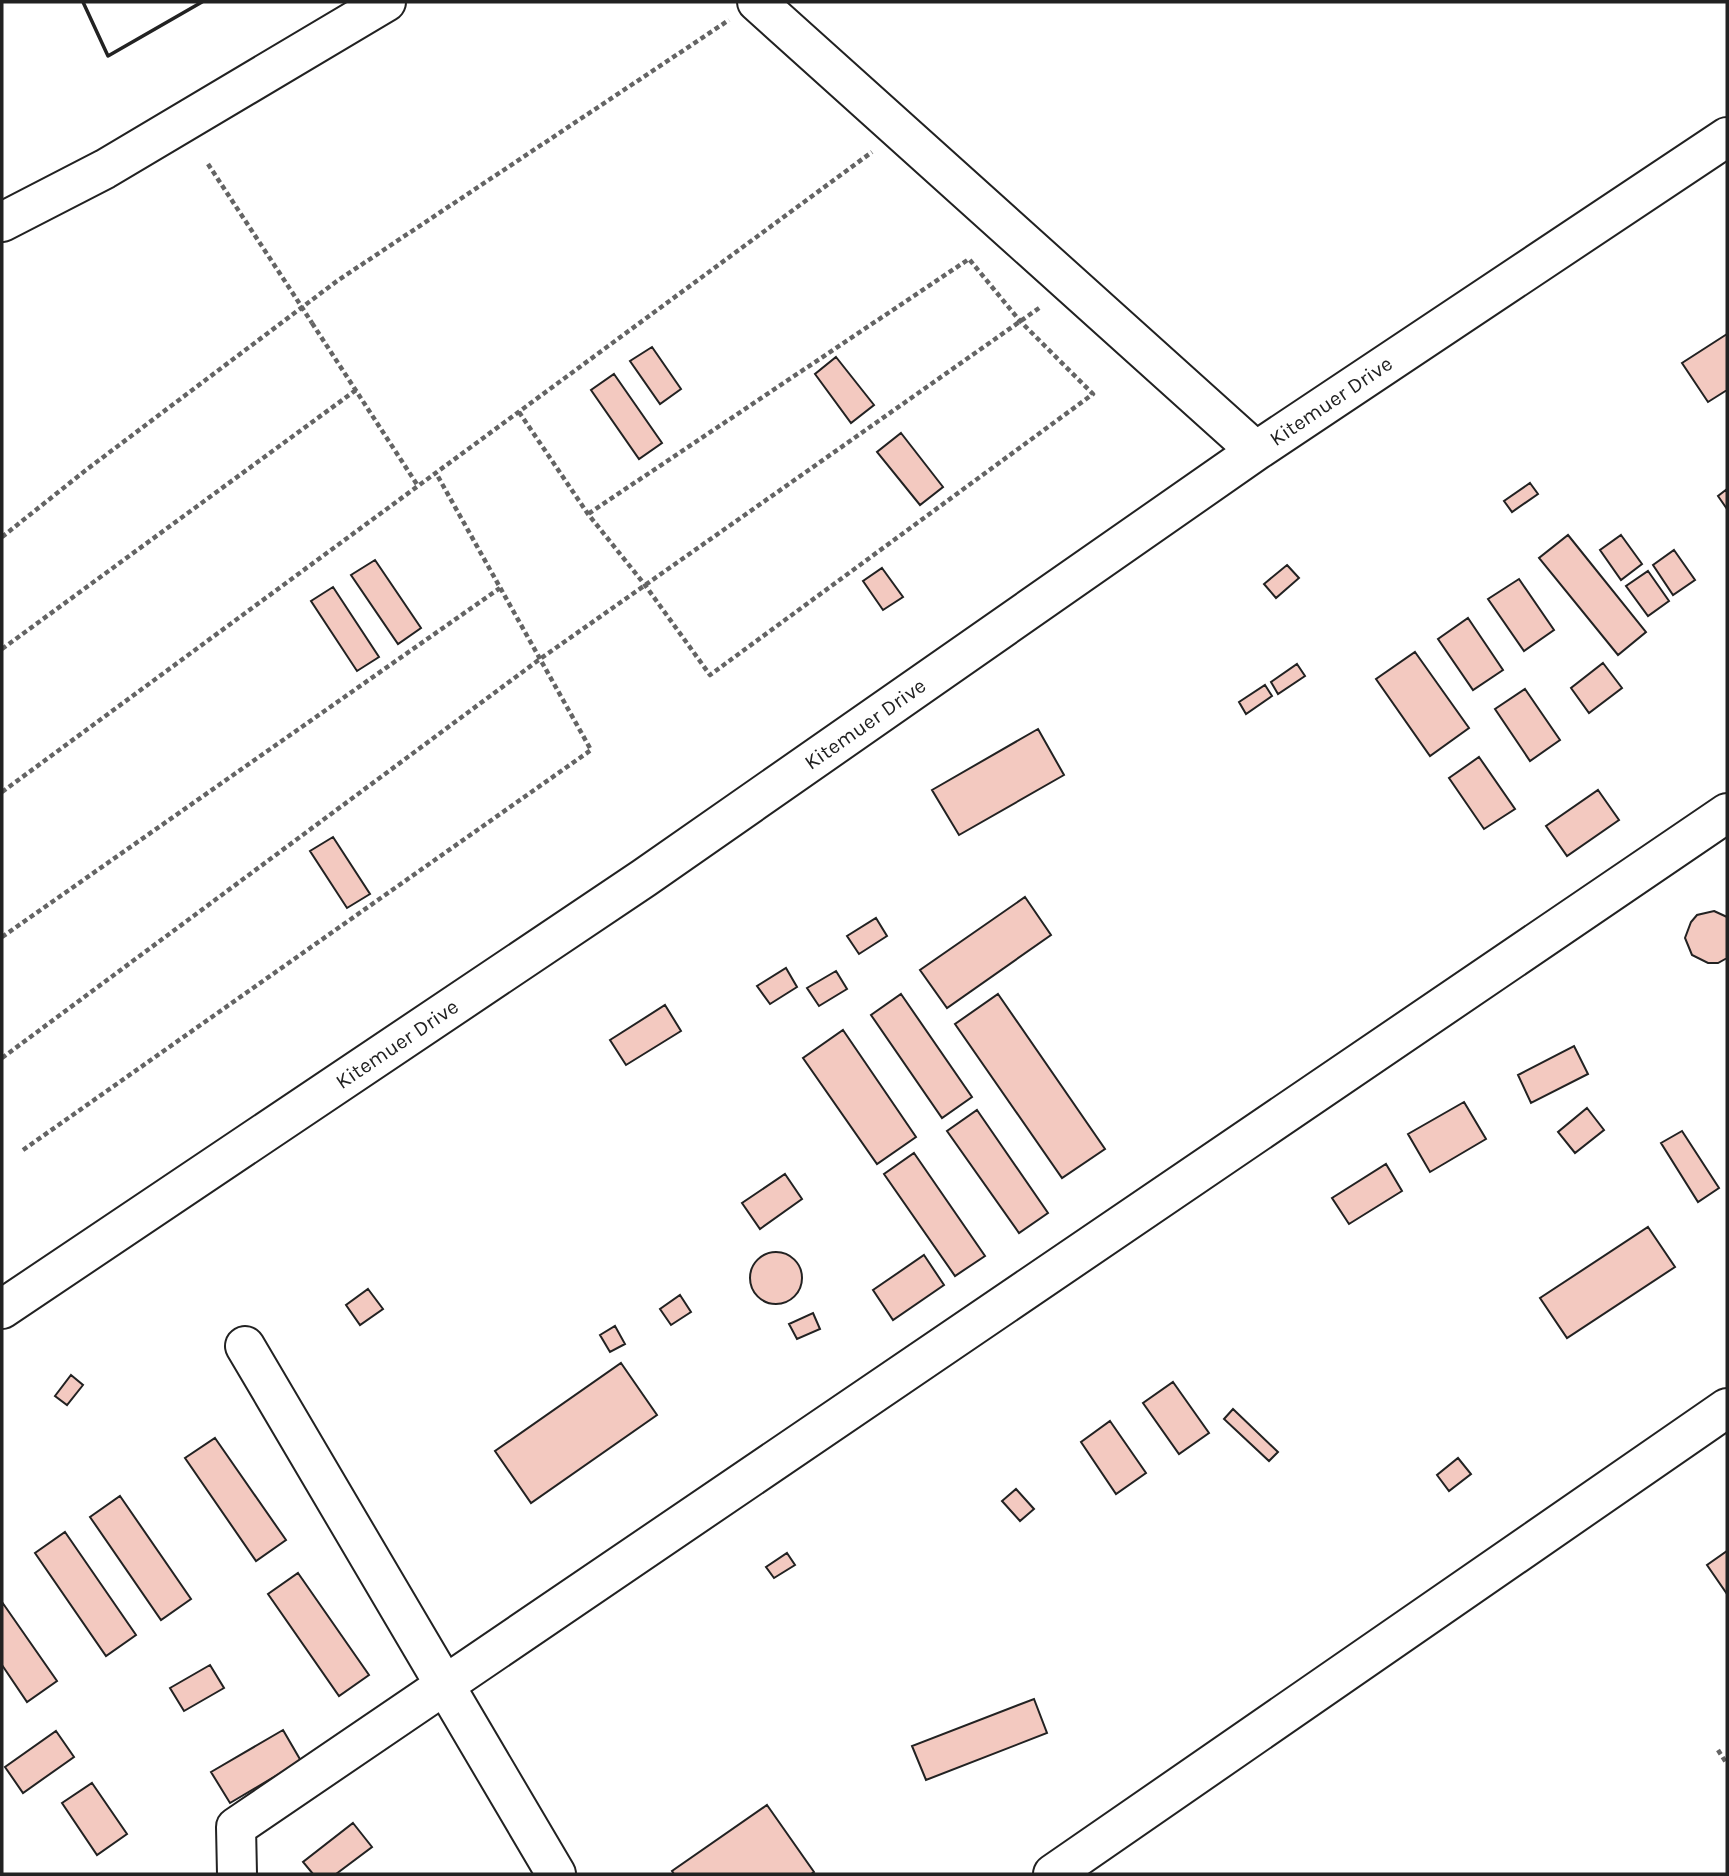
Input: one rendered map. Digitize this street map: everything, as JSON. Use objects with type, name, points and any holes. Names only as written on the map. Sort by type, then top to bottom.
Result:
[{"type":"street","points":[[2,222],[105,169],[386,2]]},
{"type":"street","points":[[745,10],[901,131],[1256,451]]},
{"type":"street","name":"Kitemuer Drive","points":[[2,1309],[644,878],[1256,451],[1727,137]]},
{"type":"street","points":[[237,1874],[236,1827],[1727,814]]},
{"type":"street","points":[[245,1346],[556,1874]]},
{"type":"street","points":[[1053,1874],[1727,1408]]},
{"type":"path","points":[[2,537],[86,470],[337,281],[745,10]]},
{"type":"path","points":[[2,792],[901,131]]},
{"type":"path","points":[[208,164],[418,486]]},
{"type":"path","points":[[519,412],[588,514],[645,585],[710,675],[1093,394],[1020,321],[969,259],[588,514]]},
{"type":"path","points":[[2,1058],[540,659],[1072,285]]},
{"type":"path","points":[[2,649],[356,390]]},
{"type":"path","points":[[23,1150],[591,750],[436,473]]},
{"type":"path","points":[[2,937],[500,588]]},
{"type":"path","points":[[1718,1750],[1727,1764]]},
{"type":"building","points":[[1727,334],[1727,390],[1708,402],[1682,363]]},
{"type":"building","points":[[652,347],[681,389],[660,404],[630,361]]},
{"type":"building","points":[[836,357],[874,405],[851,423],[815,374]]},
{"type":"building","points":[[614,374],[662,443],[639,459],[591,390]]},
{"type":"building","points":[[901,433],[943,487],[920,505],[877,452]]},
{"type":"building","points":[[1530,483],[1538,494],[1512,512],[1504,501]]},
{"type":"building","points":[[1727,489],[1727,509],[1718,496]]},
{"type":"building","points":[[1568,535],[1646,632],[1618,655],[1539,558]]},
{"type":"building","points":[[1621,535],[1642,564],[1621,580],[1600,550]]},
{"type":"building","points":[[1674,550],[1695,580],[1673,595],[1653,565]]},
{"type":"building","points":[[375,560],[421,628],[398,644],[351,575]]},
{"type":"building","points":[[1287,565],[1299,578],[1276,598],[1264,584]]},
{"type":"building","points":[[882,568],[903,597],[883,610],[863,581]]},
{"type":"building","points":[[1648,571],[1669,601],[1648,616],[1626,586]]},
{"type":"building","points":[[1519,579],[1554,630],[1524,651],[1488,599]]},
{"type":"building","points":[[333,587],[379,657],[357,671],[311,601]]},
{"type":"building","points":[[1468,618],[1503,670],[1473,690],[1438,639]]},
{"type":"building","points":[[1415,652],[1469,728],[1430,756],[1376,679]]},
{"type":"building","points":[[1603,663],[1622,688],[1589,713],[1571,688]]},
{"type":"building","points":[[1297,664],[1305,676],[1278,694],[1271,682]]},
{"type":"building","points":[[1265,685],[1272,696],[1246,714],[1239,702]]},
{"type":"building","points":[[1525,689],[1560,740],[1530,761],[1495,709]]},
{"type":"building","points":[[1038,729],[1064,775],[959,835],[932,790]]},
{"type":"building","points":[[1479,757],[1515,809],[1484,829],[1449,778]]},
{"type":"building","points":[[1598,790],[1619,820],[1567,856],[1546,826]]},
{"type":"building","points":[[333,837],[370,894],[347,908],[310,851]]},
{"type":"building","points":[[1025,897],[1051,935],[947,1008],[920,970]]},
{"type":"building","points":[[1714,911],[1727,917],[1727,958],[1718,963],[1708,963],[1692,955],[1685,938],[1697,915]]},
{"type":"building","points":[[876,918],[887,936],[859,954],[847,936]]},
{"type":"building","points":[[786,968],[797,987],[770,1004],[757,986]]},
{"type":"building","points":[[836,971],[847,989],[819,1006],[807,988]]},
{"type":"building","points":[[901,994],[972,1097],[942,1118],[871,1015]]},
{"type":"building","points":[[998,994],[1105,1149],[1062,1178],[955,1024]]},
{"type":"building","points":[[665,1005],[681,1031],[626,1065],[610,1040]]},
{"type":"building","points":[[843,1030],[916,1137],[877,1164],[803,1058]]},
{"type":"building","points":[[1574,1046],[1588,1074],[1531,1103],[1518,1075]]},
{"type":"building","points":[[1464,1102],[1486,1139],[1430,1172],[1408,1134]]},
{"type":"building","points":[[1587,1108],[1604,1130],[1575,1153],[1558,1132]]},
{"type":"building","points":[[977,1110],[1048,1213],[1019,1233],[947,1131]]},
{"type":"building","points":[[1682,1131],[1719,1188],[1698,1202],[1661,1143]]},
{"type":"building","points":[[914,1153],[985,1256],[955,1276],[884,1174]]},
{"type":"building","points":[[1386,1164],[1402,1191],[1349,1224],[1332,1198]]},
{"type":"building","points":[[785,1174],[802,1199],[760,1229],[742,1203]]},
{"type":"building","points":[[1648,1227],[1675,1267],[1567,1338],[1540,1298]]},
{"type":"building","points":[[776,1252],[786,1254],[794,1260],[800,1268],[800,1288],[794,1296],[786,1302],[776,1304],[766,1302],[758,1296],[752,1288],[750,1278],[752,1268],[758,1260],[766,1254]]},
{"type":"building","points":[[924,1255],[944,1285],[893,1320],[873,1290]]},
{"type":"building","points":[[368,1289],[383,1309],[360,1325],[346,1305]]},
{"type":"building","points":[[680,1295],[691,1312],[671,1325],[660,1309]]},
{"type":"building","points":[[813,1313],[820,1329],[797,1339],[789,1324]]},
{"type":"building","points":[[615,1326],[625,1344],[610,1352],[600,1335]]},
{"type":"building","points":[[621,1363],[657,1415],[531,1503],[495,1451]]},
{"type":"building","points":[[71,1375],[83,1385],[67,1405],[55,1396]]},
{"type":"building","points":[[1173,1382],[1209,1433],[1179,1454],[1143,1403]]},
{"type":"building","points":[[1233,1409],[1278,1452],[1269,1461],[1224,1419]]},
{"type":"building","points":[[1110,1421],[1146,1473],[1116,1494],[1081,1442]]},
{"type":"building","points":[[215,1438],[286,1540],[256,1561],[185,1458]]},
{"type":"building","points":[[1458,1458],[1471,1474],[1449,1491],[1437,1475]]},
{"type":"building","points":[[1016,1489],[1034,1509],[1020,1521],[1002,1501]]},
{"type":"building","points":[[120,1496],[191,1599],[161,1620],[90,1517]]},
{"type":"building","points":[[65,1532],[136,1635],[106,1656],[35,1553]]},
{"type":"building","points":[[1727,1551],[1727,1594],[1707,1565]]},
{"type":"building","points":[[787,1553],[795,1565],[774,1578],[766,1567]]},
{"type":"building","points":[[298,1573],[369,1675],[339,1696],[268,1594]]},
{"type":"building","points":[[2,1602],[57,1681],[27,1702],[2,1665]]},
{"type":"building","points":[[210,1665],[224,1688],[184,1711],[170,1688]]},
{"type":"building","points":[[1034,1699],[1047,1733],[926,1780],[912,1746]]},
{"type":"building","points":[[283,1730],[301,1761],[230,1803],[211,1772]]},
{"type":"building","points":[[56,1731],[74,1757],[23,1793],[5,1767]]},
{"type":"building","points":[[92,1783],[127,1834],[97,1855],[62,1803]]},
{"type":"building","points":[[767,1805],[814,1872],[674,1874],[672,1871]]},
{"type":"building","points":[[353,1823],[372,1847],[336,1874],[313,1874],[303,1862]]},
{"type":"wall","points":[[83,2],[108,56],[202,2]]}]
